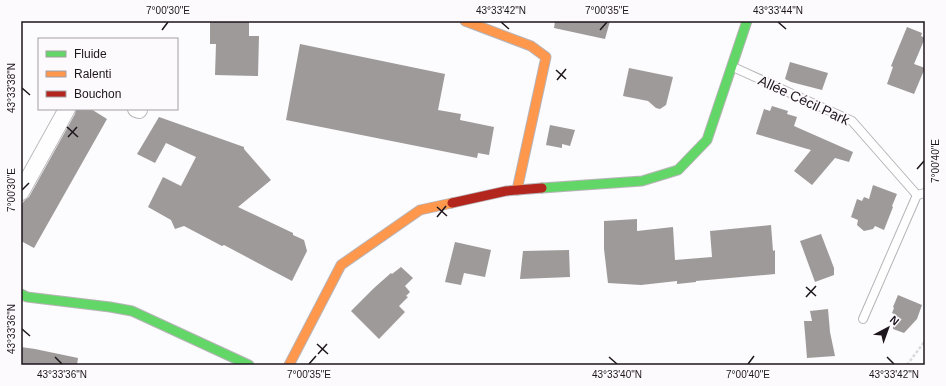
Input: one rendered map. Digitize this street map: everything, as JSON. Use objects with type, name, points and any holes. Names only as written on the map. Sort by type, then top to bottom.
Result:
[{"type":"street","points":[[465,21],[531,46],[546,57],[517,190]]},
{"type":"street","points":[[289,365],[341,265],[420,210],[506,191],[642,181],[678,170],[707,140],[747,21]]},
{"type":"street","points":[[21,192],[66,110]]},
{"type":"street","points":[[21,294],[27,297],[132,311],[249,365]]},
{"type":"lane","name":"Allée Cécil Park","points":[[732,66],[852,121],[921,194],[862,319]]},
{"type":"path","points":[[908,365],[925,341]]},
{"type":"building","points":[[210,21],[249,21],[249,36],[259,36],[258,76],[215,75],[216,44],[210,44]]},
{"type":"building","points":[[555,21],[610,21],[605,39],[554,28]]},
{"type":"building","points":[[907,27],[922,33],[921,36],[925,38],[914,64],[925,68],[914,94],[887,84],[893,67],[891,66]]},
{"type":"building","points":[[300,44],[445,74],[438,110],[461,114],[460,120],[494,127],[489,155],[478,153],[477,158],[286,120]]},
{"type":"building","points":[[790,62],[828,73],[822,90],[785,79]]},
{"type":"building","points":[[629,68],[673,77],[666,105],[660,109],[656,108],[648,101],[623,96]]},
{"type":"building","points":[[772,106],[788,111],[787,114],[797,117],[794,126],[853,152],[849,162],[835,158],[812,185],[794,171],[811,150],[756,134],[764,109],[770,111]]},
{"type":"building","points":[[76,110],[93,110],[107,119],[34,248],[21,241],[21,206],[29,197]]},
{"type":"building","points":[[159,117],[244,147],[244,149],[271,180],[238,207],[293,233],[293,235],[304,240],[307,251],[292,281],[224,245],[222,246],[184,226],[175,229],[171,220],[148,207],[163,177],[181,186],[196,157],[166,143],[155,163],[137,154]]},
{"type":"building","points":[[550,125],[575,130],[570,146],[562,144],[562,148],[546,145]]},
{"type":"building","points":[[873,185],[897,194],[884,230],[875,226],[873,229],[864,231],[857,225],[858,220],[851,217],[857,199],[862,201],[864,197],[869,199]]},
{"type":"building","points":[[637,219],[637,231],[673,227],[675,260],[712,257],[710,231],[771,225],[773,251],[775,250],[775,274],[677,284],[677,281],[641,285],[608,283],[604,249],[604,221]]},
{"type":"building","points":[[821,234],[834,268],[834,275],[815,282],[800,241]]},
{"type":"building","points":[[455,242],[491,250],[485,277],[464,273],[461,285],[445,282]]},
{"type":"building","points":[[569,250],[570,277],[520,279],[523,251]]},
{"type":"building","points":[[401,267],[413,278],[405,286],[410,292],[406,296],[408,297],[399,306],[405,312],[379,339],[351,311],[391,273],[392,274]]},
{"type":"building","points":[[898,295],[922,305],[917,319],[904,333],[893,329],[894,314],[892,313]]},
{"type":"building","points":[[828,309],[830,332],[835,356],[807,358],[804,321],[812,321],[810,311]]},
{"type":"building","points":[[21,347],[78,358],[77,365],[21,365]]},
{"type":"traffic: fast","points":[[542,188],[642,181],[678,170],[707,140],[747,21]]},
{"type":"traffic: fast","points":[[21,294],[27,297],[132,311],[249,365]]},
{"type":"traffic: slow","points":[[465,21],[531,46],[546,57],[517,190]]},
{"type":"traffic: slow","points":[[289,365],[341,265],[420,210],[452,203]]},
{"type":"traffic: jam","points":[[452,203],[506,191],[542,188]]}]
